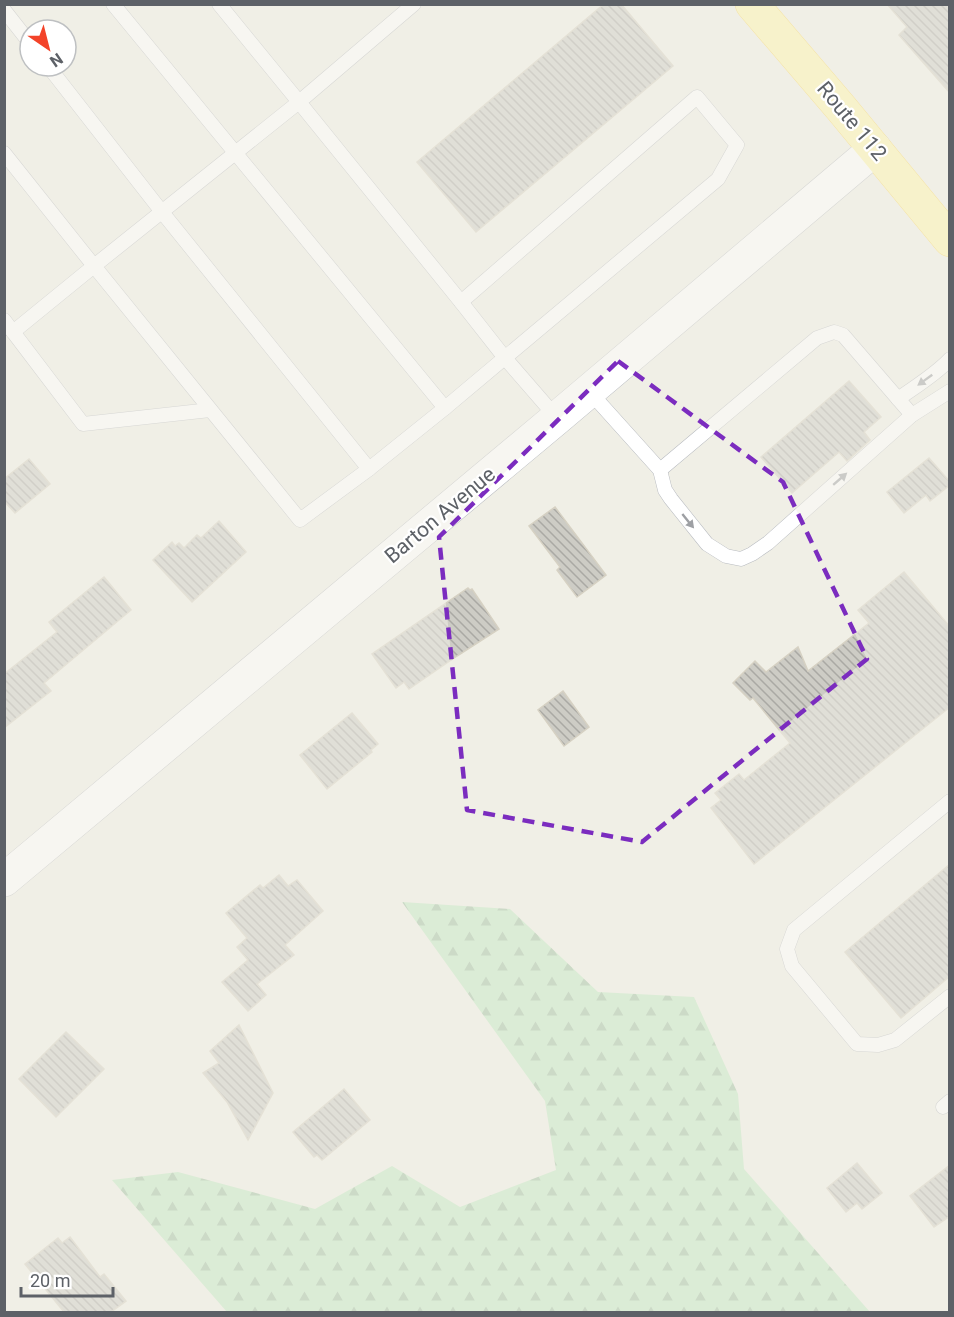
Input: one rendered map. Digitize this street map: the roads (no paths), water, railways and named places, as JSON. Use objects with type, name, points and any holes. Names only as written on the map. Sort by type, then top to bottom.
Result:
[{"type":"main road","name":"Route 112","points":[[752,4],[950,240]]},
{"type":"street","name":"Barton Avenue","points":[[4,880],[875,149]]},
{"type":"lane","points":[[112,4],[446,408]]},
{"type":"lane","points":[[219,4],[556,418]]},
{"type":"lane","points":[[210,410],[82,424],[9,326],[94,266],[162,212],[299,102],[414,4]]},
{"type":"lane","points":[[4,10],[18,28]]},
{"type":"lane","points":[[57,78],[369,469]]},
{"type":"lane","points":[[4,153],[300,520],[446,408],[718,179],[736,145],[697,97],[461,302]]},
{"type":"lane","points":[[660,470],[817,338],[834,332],[843,335],[912,415]]},
{"type":"lane","points":[[898,399],[950,359]]},
{"type":"lane","points":[[589,391],[660,470],[665,490],[671,500],[707,544],[726,556],[741,559],[768,543],[912,415],[950,391]]},
{"type":"lane","points":[[950,801],[794,930],[787,949],[792,966],[857,1044],[878,1045],[895,1040],[950,996]]}]
